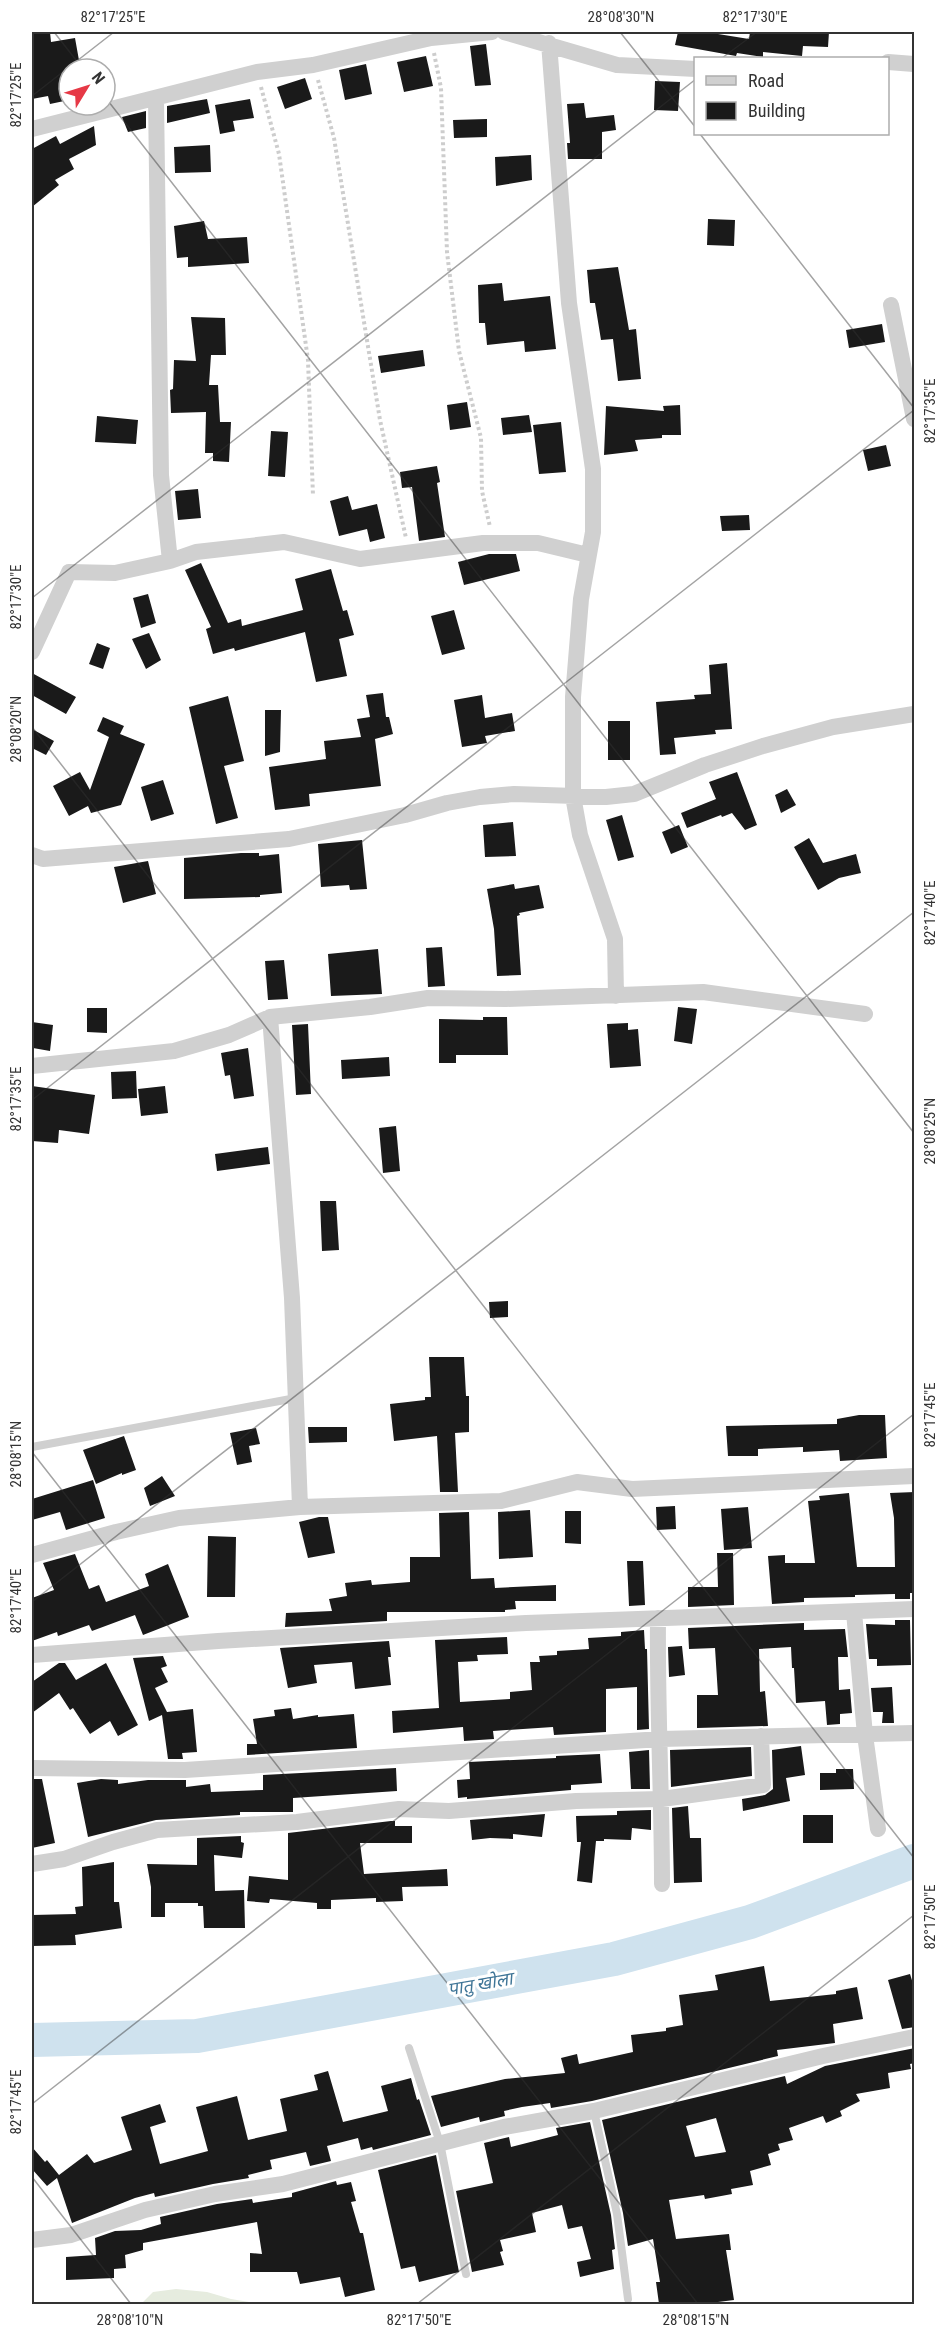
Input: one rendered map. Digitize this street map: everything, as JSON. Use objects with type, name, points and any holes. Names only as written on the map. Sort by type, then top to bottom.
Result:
[{"type":"street","points":[[32,129],[257,72],[314,65],[431,38],[492,32]]},
{"type":"street","points":[[504,32],[549,43],[616,65],[694,69]]},
{"type":"street","points":[[549,43],[569,303],[593,469],[593,532],[580,598],[573,697],[573,796],[580,835],[615,939],[616,996]]},
{"type":"street","points":[[889,62],[915,64]]},
{"type":"street","points":[[156,98],[161,475],[170,561]]},
{"type":"street","points":[[891,305],[915,419]]},
{"type":"street","points":[[32,652],[69,572],[115,573],[170,561],[196,552],[284,542],[360,559],[483,543],[538,543],[588,555]]},
{"type":"street","points":[[32,855],[43,860],[289,839],[480,797],[514,794],[606,797],[634,794],[705,765],[833,726],[915,714]]},
{"type":"street","points":[[32,1066],[174,1051],[229,1035],[270,1017],[370,1007],[428,998],[506,999],[703,992],[865,1014]]},
{"type":"street","points":[[270,1017],[292,1298],[300,1507]]},
{"type":"street","points":[[32,1555],[116,1532],[179,1518],[300,1507],[501,1502],[577,1482],[632,1489],[915,1476]]},
{"type":"street","points":[[32,1654],[526,1623],[915,1609]]},
{"type":"street","points":[[854,1612],[865,1735],[878,1829]]},
{"type":"street","points":[[658,1618],[657,1693],[661,1739],[662,1884]]},
{"type":"street","points":[[32,1768],[185,1770],[661,1739],[915,1733]]},
{"type":"street","points":[[32,1864],[64,1859],[157,1830],[297,1822],[399,1809],[449,1811],[576,1801],[662,1799],[763,1785],[761,1736]]},
{"type":"street","points":[[32,2240],[71,2235],[145,2210],[215,2194],[283,2184],[504,2127],[594,2111],[823,2056],[915,2037]]},
{"type":"lane","points":[[32,1447],[297,1398]]},
{"type":"lane","points":[[409,2048],[440,2144],[466,2274]]},
{"type":"lane","points":[[594,2111],[617,2214],[628,2299]]},
{"type":"path","points":[[431,38],[441,88],[447,252],[459,351],[481,438],[482,491],[491,531]]},
{"type":"path","points":[[314,65],[334,138],[380,420],[409,552]]},
{"type":"path","points":[[257,72],[279,154],[306,348],[314,496]]},
{"type":"shaded area","points":[[176,2289],[207,2292],[255,2303],[284,2304],[141,2304],[153,2292]]},
{"type":"building","points":[[32,32],[50,32],[51,42],[75,38],[78,57],[57,57],[57,103],[50,104],[48,96],[32,99]]},
{"type":"building","points":[[678,32],[718,34],[749,39],[750,32],[829,32],[828,47],[803,46],[802,56],[763,52],[763,57],[737,53],[736,56],[675,45]]},
{"type":"building","points":[[486,44],[491,85],[475,86],[470,46]]},
{"type":"building","points":[[426,56],[433,86],[404,92],[397,62]]},
{"type":"building","points":[[366,64],[372,94],[345,100],[339,70]]},
{"type":"building","points":[[305,78],[312,99],[285,109],[277,87]]},
{"type":"building","points":[[655,81],[680,82],[678,111],[654,110]]},
{"type":"building","points":[[207,99],[210,113],[167,123],[167,106]]},
{"type":"building","points":[[250,99],[254,118],[233,121],[235,131],[220,134],[215,105]]},
{"type":"building","points":[[584,103],[586,118],[614,115],[616,130],[602,132],[602,159],[568,159],[567,143],[570,143],[567,104]]},
{"type":"building","points":[[146,111],[146,128],[128,132],[122,117]]},
{"type":"building","points":[[487,119],[487,137],[454,138],[453,120]]},
{"type":"building","points":[[94,126],[96,145],[69,159],[74,169],[55,180],[59,185],[32,207],[32,149],[56,136],[60,144]]},
{"type":"building","points":[[210,145],[211,172],[175,173],[174,147]]},
{"type":"building","points":[[531,155],[532,180],[496,186],[495,157]]},
{"type":"building","points":[[708,219],[735,220],[734,246],[707,245]]},
{"type":"building","points":[[204,221],[208,239],[247,237],[249,263],[188,267],[188,257],[177,258],[174,226]]},
{"type":"building","points":[[618,267],[629,330],[636,329],[641,379],[618,381],[613,339],[601,340],[595,303],[590,303],[587,270]]},
{"type":"building","points":[[502,283],[504,301],[550,296],[556,349],[525,352],[524,341],[487,345],[485,323],[479,323],[478,285]]},
{"type":"building","points":[[191,317],[225,318],[226,355],[211,355],[209,385],[218,385],[220,422],[231,422],[229,462],[213,461],[213,453],[205,453],[206,412],[171,413],[170,390],[173,389],[174,360],[196,361]]},
{"type":"building","points":[[882,324],[885,342],[849,348],[846,330]]},
{"type":"building","points":[[423,350],[425,366],[381,373],[378,356]]},
{"type":"building","points":[[467,402],[471,427],[450,430],[447,405]]},
{"type":"building","points":[[680,405],[681,435],[662,435],[662,438],[635,440],[638,451],[604,455],[606,406],[664,411],[663,406]]},
{"type":"building","points":[[529,415],[532,432],[503,435],[501,418]]},
{"type":"building","points":[[97,416],[138,420],[136,444],[95,442]]},
{"type":"building","points":[[561,422],[566,472],[539,474],[533,425]]},
{"type":"building","points":[[271,431],[288,432],[285,477],[268,476]]},
{"type":"building","points":[[886,445],[891,466],[868,471],[863,450]]},
{"type":"building","points":[[437,466],[440,482],[437,483],[445,537],[419,541],[412,487],[402,488],[400,472]]},
{"type":"building","points":[[198,489],[201,518],[178,520],[175,491]]},
{"type":"building","points":[[348,496],[352,510],[377,504],[385,538],[370,542],[367,529],[339,536],[330,501]]},
{"type":"building","points":[[749,515],[750,530],[722,531],[720,516]]},
{"type":"building","points":[[489,554],[516,554],[520,571],[464,585],[458,562]]},
{"type":"building","points":[[201,563],[228,623],[241,619],[242,626],[303,610],[295,579],[331,569],[343,611],[347,610],[354,635],[339,639],[347,676],[316,682],[305,632],[235,651],[234,648],[213,654],[206,629],[211,627],[185,570]]},
{"type":"building","points":[[148,594],[156,623],[141,628],[133,598]]},
{"type":"building","points":[[454,610],[465,649],[442,655],[431,616]]},
{"type":"building","points":[[149,633],[161,660],[146,669],[132,639]]},
{"type":"building","points":[[97,643],[110,648],[103,669],[89,664]]},
{"type":"building","points":[[727,663],[732,729],[715,730],[716,734],[674,738],[676,754],[660,755],[656,702],[695,699],[694,695],[711,694],[709,665]]},
{"type":"building","points":[[32,673],[76,697],[66,714],[32,695]]},
{"type":"building","points":[[383,693],[386,717],[389,717],[393,734],[375,739],[381,786],[309,794],[310,806],[275,810],[269,767],[326,759],[324,741],[361,737],[357,719],[370,717],[366,695]]},
{"type":"building","points":[[482,695],[485,718],[512,713],[515,731],[485,736],[487,743],[462,747],[454,700]]},
{"type":"building","points":[[228,696],[244,761],[224,766],[238,818],[216,824],[189,707]]},
{"type":"building","points":[[265,710],[281,710],[280,752],[265,756]]},
{"type":"building","points":[[103,717],[124,726],[120,734],[145,744],[121,805],[91,813],[88,806],[69,816],[53,786],[80,772],[90,790],[109,737],[97,731]]},
{"type":"building","points":[[608,721],[630,721],[630,760],[608,760]]},
{"type":"building","points":[[32,729],[54,741],[46,755],[32,748]]},
{"type":"building","points":[[737,772],[757,825],[745,830],[732,813],[687,828],[681,813],[716,799],[709,782]]},
{"type":"building","points":[[163,780],[174,814],[151,821],[141,787]]},
{"type":"building","points":[[787,789],[796,805],[781,813],[775,795]]},
{"type":"building","points":[[622,815],[634,857],[618,861],[606,820]]},
{"type":"building","points":[[513,822],[516,856],[485,857],[483,825]]},
{"type":"building","points":[[679,825],[688,847],[671,854],[662,832]]},
{"type":"building","points":[[809,838],[823,863],[856,854],[861,873],[839,878],[818,890],[794,847]]},
{"type":"building","points":[[362,840],[367,889],[350,890],[349,885],[321,887],[318,844]]},
{"type":"building","points":[[259,853],[259,856],[279,854],[282,893],[260,895],[260,897],[184,899],[184,858]]},
{"type":"building","points":[[148,861],[156,894],[123,903],[114,867]]},
{"type":"building","points":[[514,884],[515,889],[539,885],[544,908],[519,913],[520,915],[517,916],[521,975],[497,976],[494,929],[487,889]]},
{"type":"building","points":[[442,947],[445,986],[428,987],[426,948]]},
{"type":"building","points":[[378,949],[382,994],[331,996],[328,954]]},
{"type":"building","points":[[284,960],[288,999],[268,1000],[265,961]]},
{"type":"building","points":[[678,1007],[697,1009],[692,1044],[674,1041]]},
{"type":"building","points":[[87,1008],[107,1008],[107,1033],[87,1032]]},
{"type":"building","points":[[483,1017],[507,1017],[508,1055],[456,1055],[456,1063],[439,1063],[439,1019],[483,1020]]},
{"type":"building","points":[[32,1022],[53,1025],[50,1051],[33,1048]]},
{"type":"building","points":[[628,1023],[628,1030],[638,1029],[641,1066],[610,1068],[607,1024]]},
{"type":"building","points":[[308,1024],[311,1094],[296,1095],[292,1025]]},
{"type":"building","points":[[248,1048],[254,1096],[234,1099],[230,1075],[225,1076],[221,1053]]},
{"type":"building","points":[[389,1057],[390,1076],[342,1079],[341,1060]]},
{"type":"building","points":[[136,1071],[137,1098],[112,1099],[111,1072]]},
{"type":"building","points":[[32,1086],[95,1095],[89,1134],[59,1130],[58,1143],[32,1141]]},
{"type":"building","points":[[165,1086],[168,1113],[141,1116],[138,1089]]},
{"type":"building","points":[[396,1126],[400,1171],[383,1173],[379,1128]]},
{"type":"building","points":[[268,1147],[270,1164],[217,1171],[215,1154]]},
{"type":"building","points":[[320,1201],[336,1201],[339,1250],[322,1251]]},
{"type":"building","points":[[508,1301],[508,1317],[490,1318],[489,1302]]},
{"type":"building","points":[[429,1357],[464,1357],[466,1396],[469,1396],[469,1432],[455,1433],[458,1492],[440,1492],[437,1436],[394,1441],[390,1404],[425,1400],[425,1397],[431,1397]]},
{"type":"building","points":[[859,1415],[885,1415],[887,1458],[840,1461],[839,1450],[803,1452],[803,1447],[758,1449],[758,1456],[728,1456],[726,1426],[837,1424],[837,1419]]},
{"type":"building","points":[[308,1427],[347,1427],[347,1442],[309,1443]]},
{"type":"building","points":[[256,1428],[260,1444],[249,1446],[252,1462],[237,1465],[230,1433]]},
{"type":"building","points":[[124,1436],[136,1470],[96,1484],[83,1450]]},
{"type":"building","points":[[162,1476],[175,1496],[150,1506],[144,1488]]},
{"type":"building","points":[[93,1480],[105,1518],[66,1530],[60,1512],[32,1520],[32,1499]]},
{"type":"building","points":[[915,1492],[915,1537],[912,1537],[913,1593],[910,1593],[910,1599],[895,1599],[895,1594],[855,1595],[855,1597],[804,1598],[804,1602],[772,1604],[768,1556],[785,1555],[785,1563],[815,1563],[808,1501],[820,1500],[819,1496],[849,1493],[857,1567],[895,1567],[894,1518],[890,1493]]},
{"type":"building","points":[[675,1506],[676,1529],[657,1530],[656,1507]]},
{"type":"building","points":[[748,1507],[752,1548],[724,1550],[721,1509]]},
{"type":"building","points":[[530,1510],[533,1557],[499,1559],[498,1512]]},
{"type":"building","points":[[565,1511],[581,1511],[581,1544],[565,1543]]},
{"type":"building","points":[[469,1512],[471,1579],[494,1578],[495,1588],[556,1585],[556,1601],[515,1601],[516,1609],[505,1610],[505,1612],[387,1612],[387,1621],[285,1627],[286,1613],[332,1611],[329,1599],[347,1596],[345,1583],[371,1580],[372,1585],[410,1582],[410,1557],[440,1557],[439,1513]]},
{"type":"building","points":[[328,1517],[335,1553],[308,1558],[299,1522]]},
{"type":"building","points":[[208,1536],[236,1537],[235,1597],[207,1597]]},
{"type":"building","points":[[717,1553],[733,1553],[734,1605],[688,1607],[688,1587],[718,1587]]},
{"type":"building","points":[[75,1554],[89,1589],[99,1585],[106,1602],[149,1586],[145,1574],[168,1564],[189,1617],[143,1635],[135,1615],[92,1631],[89,1625],[58,1636],[57,1632],[32,1641],[32,1598],[54,1590],[43,1563]]},
{"type":"building","points":[[627,1561],[643,1561],[645,1605],[629,1606]]},
{"type":"building","points":[[895,1620],[910,1620],[911,1665],[877,1666],[877,1659],[869,1659],[866,1624],[895,1625]]},
{"type":"building","points":[[804,1623],[804,1630],[845,1629],[848,1657],[838,1657],[839,1690],[850,1689],[852,1713],[840,1714],[840,1724],[827,1725],[825,1701],[796,1703],[791,1647],[759,1649],[760,1692],[765,1691],[768,1726],[697,1728],[697,1695],[718,1695],[715,1648],[689,1649],[688,1628]]},
{"type":"building","points":[[644,1630],[645,1649],[647,1649],[649,1729],[637,1730],[637,1687],[606,1689],[606,1732],[554,1735],[553,1727],[493,1731],[494,1739],[464,1741],[463,1727],[393,1733],[392,1711],[439,1708],[435,1640],[507,1637],[508,1654],[477,1655],[478,1661],[458,1662],[460,1702],[510,1699],[510,1692],[532,1690],[530,1662],[540,1662],[539,1656],[557,1655],[557,1651],[589,1649],[588,1638],[621,1636],[621,1632]]},
{"type":"building","points":[[389,1641],[391,1685],[355,1689],[352,1662],[314,1665],[317,1683],[288,1688],[280,1648]]},
{"type":"building","points":[[682,1646],[685,1675],[669,1677],[668,1647]]},
{"type":"building","points":[[163,1656],[167,1666],[161,1668],[168,1682],[155,1688],[167,1712],[193,1709],[197,1752],[182,1753],[183,1759],[168,1759],[162,1715],[149,1721],[133,1658]]},
{"type":"building","points":[[59,1663],[65,1663],[76,1680],[106,1663],[138,1725],[118,1736],[110,1721],[90,1734],[73,1708],[70,1710],[59,1693],[32,1713],[32,1682]]},
{"type":"building","points":[[892,1687],[894,1723],[882,1723],[883,1712],[873,1712],[871,1688]]},
{"type":"building","points":[[291,1708],[293,1719],[318,1715],[318,1717],[354,1714],[357,1748],[247,1755],[247,1744],[257,1744],[253,1719],[275,1716],[274,1710]]},
{"type":"building","points":[[801,1746],[805,1775],[786,1778],[790,1801],[743,1811],[742,1799],[765,1795],[773,1789],[772,1750]]},
{"type":"building","points":[[751,1747],[752,1776],[671,1787],[670,1750]]},
{"type":"building","points":[[649,1750],[650,1789],[631,1789],[629,1752]]},
{"type":"building","points":[[600,1754],[602,1783],[571,1785],[571,1790],[458,1798],[457,1780],[470,1779],[469,1762]]},
{"type":"building","points":[[396,1768],[397,1791],[293,1798],[293,1812],[240,1812],[240,1815],[156,1820],[88,1837],[77,1783],[101,1779],[118,1780],[118,1784],[148,1780],[186,1780],[186,1787],[210,1784],[211,1792],[263,1790],[263,1775]]},
{"type":"building","points":[[836,1769],[853,1769],[854,1789],[820,1790],[820,1773],[836,1773]]},
{"type":"building","points":[[32,1779],[42,1779],[55,1843],[32,1848]]},
{"type":"building","points":[[688,1806],[690,1838],[701,1838],[702,1882],[674,1883],[672,1808]]},
{"type":"building","points":[[651,1810],[651,1830],[632,1828],[631,1840],[596,1841],[592,1883],[577,1881],[581,1842],[577,1842],[576,1816],[617,1815],[617,1811]]},
{"type":"building","points":[[545,1814],[542,1837],[513,1834],[513,1839],[472,1840],[470,1820]]},
{"type":"building","points":[[803,1815],[833,1815],[833,1843],[803,1843]]},
{"type":"building","points":[[395,1821],[395,1826],[412,1826],[412,1843],[360,1843],[364,1874],[447,1869],[448,1886],[402,1887],[403,1901],[376,1902],[376,1898],[331,1900],[331,1909],[317,1909],[317,1903],[270,1899],[269,1903],[247,1901],[249,1876],[288,1880],[288,1833]]},
{"type":"building","points":[[241,1836],[241,1842],[244,1843],[242,1858],[214,1855],[215,1891],[244,1890],[245,1928],[204,1928],[203,1906],[198,1906],[198,1903],[165,1903],[165,1917],[151,1917],[151,1887],[147,1864],[197,1865],[197,1838]]},
{"type":"building","points":[[114,1862],[114,1902],[119,1902],[122,1928],[75,1935],[76,1945],[32,1946],[32,1915],[76,1914],[75,1907],[83,1906],[82,1867]]},
{"type":"building","points":[[764,1966],[770,2001],[836,1994],[836,1991],[857,1987],[863,2019],[833,2024],[835,2043],[777,2050],[778,2056],[592,2101],[551,2108],[550,2103],[522,2107],[504,2111],[505,2116],[480,2122],[479,2117],[441,2127],[431,2096],[505,2079],[565,2073],[561,2058],[577,2054],[579,2064],[633,2052],[631,2035],[666,2031],[666,2028],[683,2025],[679,1995],[718,1990],[715,1975]]},
{"type":"building","points":[[910,1974],[915,1990],[915,2027],[902,2029],[888,1980]]},
{"type":"building","points":[[915,2048],[915,2063],[910,2064],[911,2069],[888,2073],[890,2088],[856,2094],[860,2101],[840,2111],[842,2116],[826,2123],[823,2116],[789,2128],[793,2140],[778,2144],[780,2150],[768,2154],[771,2165],[750,2171],[753,2185],[731,2189],[732,2194],[705,2199],[704,2195],[669,2200],[676,2239],[729,2234],[731,2250],[726,2250],[734,2300],[702,2304],[659,2304],[656,2282],[660,2282],[653,2239],[628,2246],[602,2120],[785,2076],[787,2084],[825,2066]],"holes":[[[716,2118],[726,2152],[695,2157],[686,2126]]]},
{"type":"building","points":[[328,2071],[343,2122],[388,2111],[381,2086],[411,2078],[431,2135],[373,2150],[372,2147],[361,2150],[358,2138],[327,2146],[331,2161],[310,2166],[306,2152],[270,2160],[272,2169],[248,2175],[249,2178],[155,2197],[154,2193],[135,2198],[72,2223],[57,2178],[47,2186],[32,2169],[32,2147],[59,2175],[87,2154],[94,2163],[132,2150],[121,2117],[160,2104],[166,2122],[150,2127],[160,2164],[208,2151],[196,2107],[237,2096],[248,2140],[287,2131],[280,2099],[318,2090],[314,2075]]},
{"type":"building","points":[[590,2122],[611,2215],[615,2249],[612,2250],[614,2269],[580,2277],[577,2262],[591,2259],[582,2226],[568,2229],[562,2205],[532,2213],[536,2232],[500,2240],[503,2251],[500,2252],[504,2265],[472,2272],[456,2191],[493,2183],[484,2143],[509,2137],[511,2147],[558,2135],[556,2128]]},
{"type":"building","points":[[436,2155],[459,2272],[419,2282],[415,2266],[401,2269],[378,2170]]},
{"type":"building","points":[[336,2181],[337,2185],[351,2182],[356,2201],[351,2202],[360,2233],[363,2233],[375,2290],[345,2297],[340,2277],[300,2284],[297,2272],[250,2272],[250,2253],[262,2254],[257,2222],[143,2243],[143,2250],[125,2255],[126,2268],[114,2269],[114,2278],[66,2280],[66,2257],[96,2255],[95,2238],[115,2231],[141,2230],[161,2224],[160,2217],[217,2204],[252,2199],[253,2203],[292,2197],[292,2193]]},
{"type":"waterway","name":"पातु खोला","points":[[32,2040],[197,2036],[614,1959],[750,1922],[914,1861]]}]
